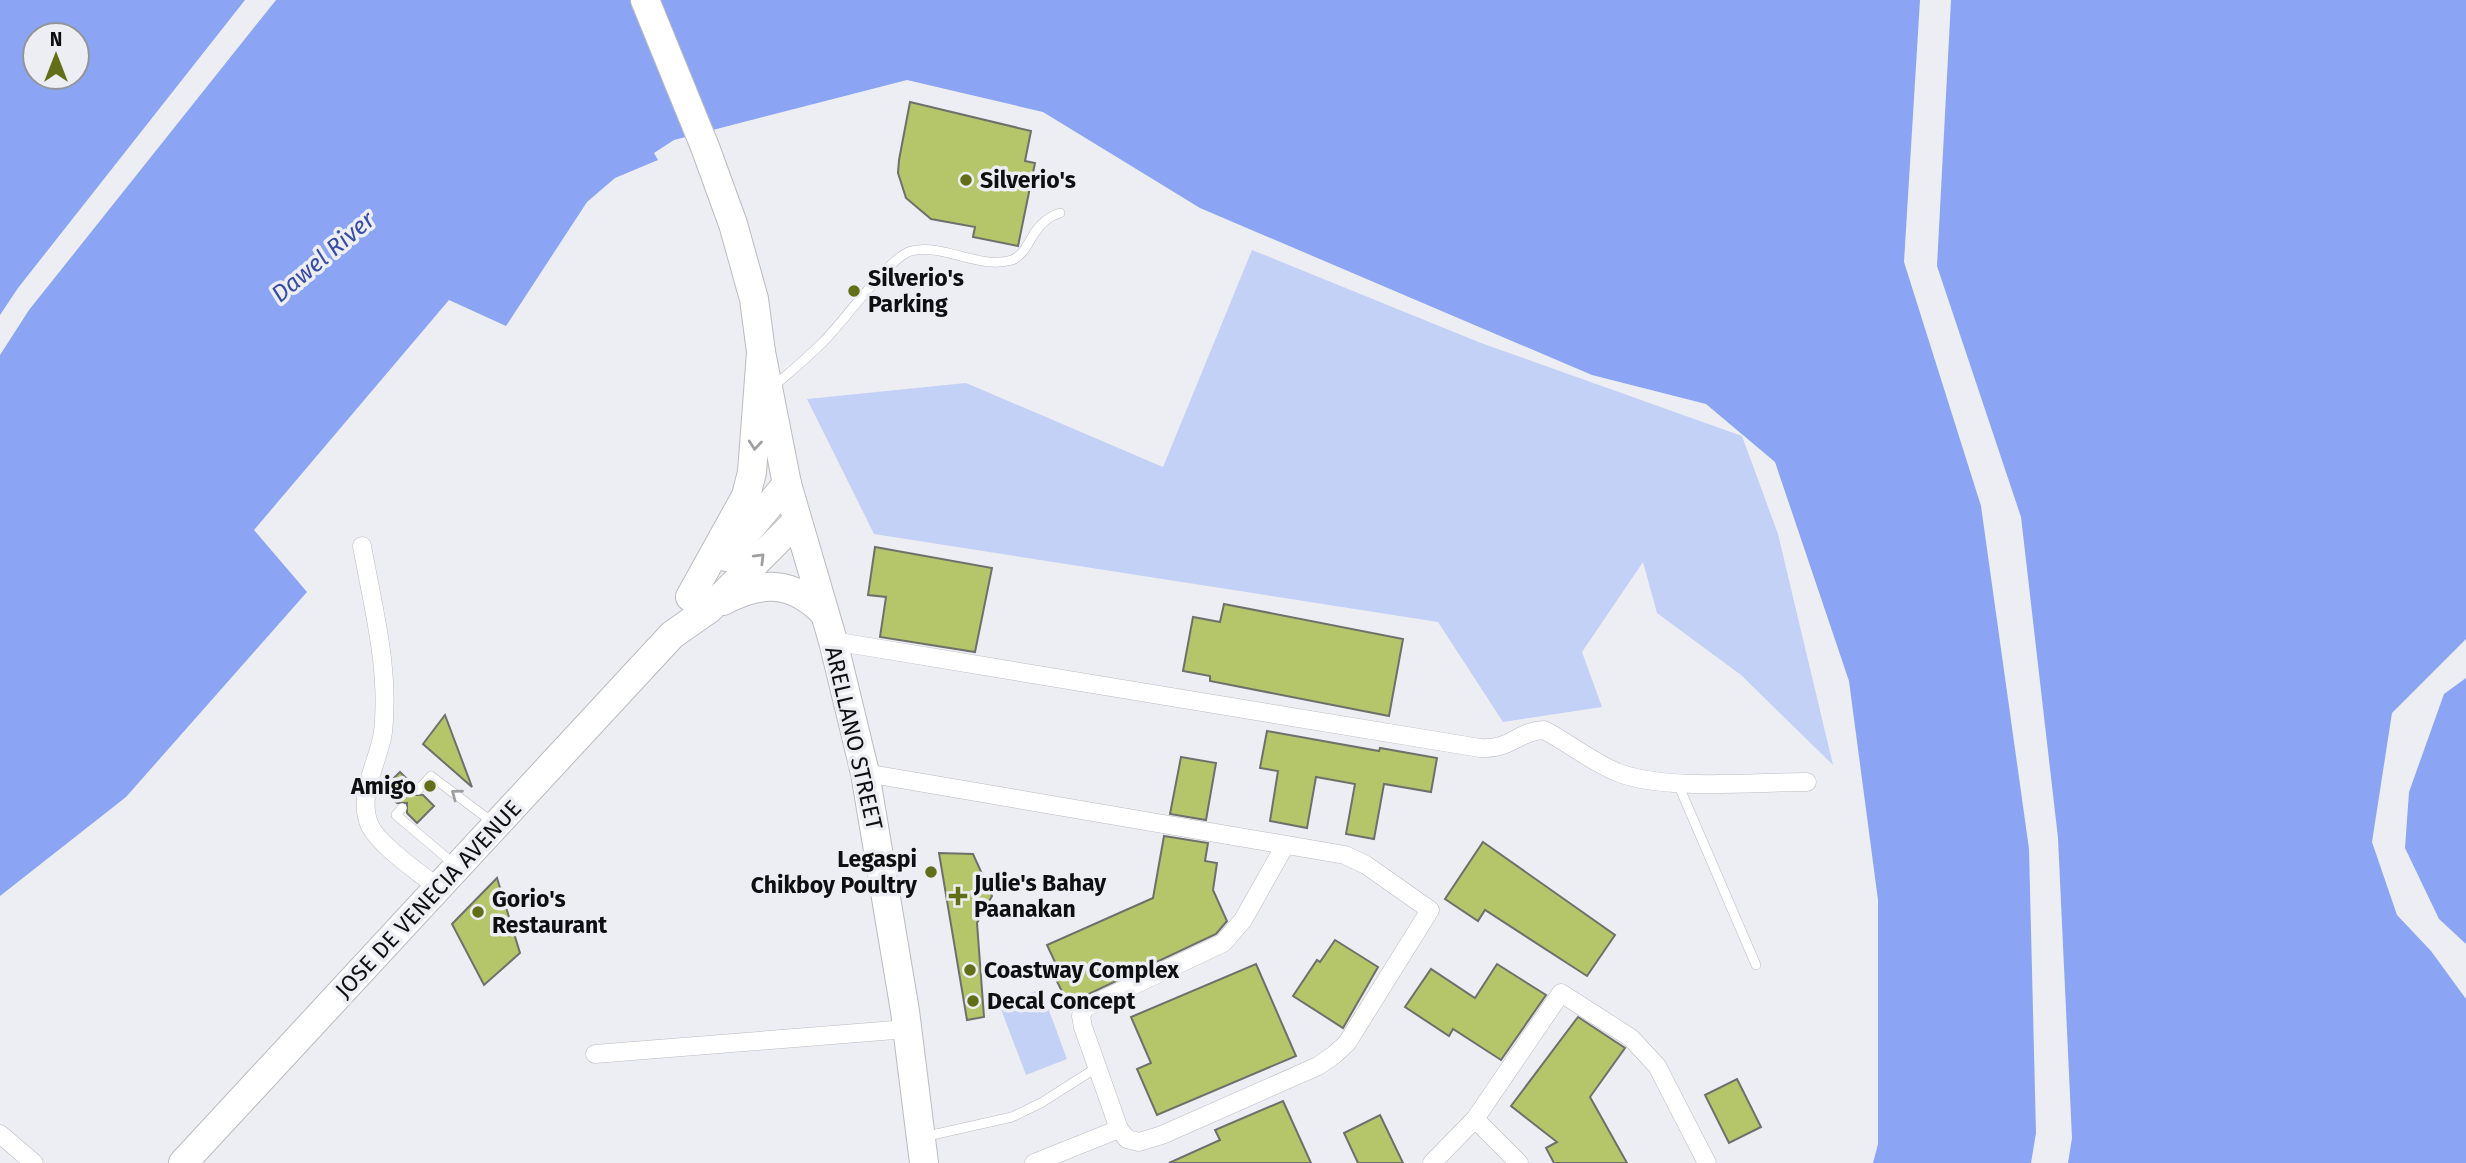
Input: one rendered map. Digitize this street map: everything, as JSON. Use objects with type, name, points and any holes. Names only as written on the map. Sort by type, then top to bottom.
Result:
[{"type":"main road","points":[[645,0],[705,147],[754,299],[761,352],[755,445],[746,496],[699,603]]},
{"type":"main road","name":"ARELLANO STREET","points":[[761,352],[787,484],[833,641],[865,773],[907,1029],[923,1150]]},
{"type":"main road","name":"JOSE DE VENECIA AVENUE","points":[[183,1163],[672,635],[787,484]]},
{"type":"main road","name":"JOSE DE VENECIA AVENUE","points":[[699,603],[797,521]]},
{"type":"main road","points":[[699,603],[734,596],[762,586],[786,587],[806,595],[824,613]]},
{"type":"street","points":[[362,546],[384,669],[385,703],[383,735],[367,792],[366,811],[371,827],[380,839],[438,888]]},
{"type":"street","points":[[833,641],[1480,748],[1497,749],[1533,730],[1544,730],[1615,771],[1631,777],[1677,782],[1807,782]]},
{"type":"street","points":[[865,773],[1283,847],[1345,855],[1366,865],[1430,910],[1347,1043],[1335,1055],[1318,1066],[1162,1135],[1139,1142],[1127,1139],[1119,1129],[1083,1027],[1085,1008],[1223,943],[1243,920],[1283,847]]},
{"type":"street","points":[[1432,1163],[1475,1119],[1562,993],[1630,1038],[1657,1066],[1707,1163]]},
{"type":"street","points":[[594,1054],[907,1029]]},
{"type":"street","points":[[1475,1119],[1519,1163]]},
{"type":"street","points":[[1034,1163],[1119,1129]]},
{"type":"street","points":[[0,1134],[34,1163]]},
{"type":"lane","points":[[769,391],[823,343],[902,255],[926,249],[994,261],[1011,260],[1020,256],[1039,224],[1060,213]]},
{"type":"lane","points":[[418,790],[431,776],[496,825]]},
{"type":"lane","points":[[1677,782],[1756,965]]},
{"type":"lane","points":[[402,808],[396,815],[457,867]]},
{"type":"lane","points":[[923,1150],[1041,1103],[1096,1068]]},
{"type":"shaded area","points":[[1252,250],[1481,343],[1742,436],[1778,534],[1833,765],[1741,675],[1657,613],[1643,562],[1582,652],[1602,707],[1503,722],[1438,622],[874,534],[807,399],[966,383],[1163,467]]},
{"type":"shaded area","points":[[1041,989],[1067,1059],[1026,1075],[999,1004]]},
{"type":"water","points":[[0,0],[245,0],[18,288],[0,315]]},
{"type":"water","name":"Dawel River","points":[[276,0],[1920,0],[1904,262],[1981,506],[2029,849],[2036,1133],[2031,1163],[1873,1163],[1878,1144],[1878,900],[1849,681],[1775,462],[1706,404],[1592,375],[1200,208],[1043,112],[907,80],[674,140],[654,153],[658,160],[615,178],[587,202],[506,326],[449,300],[254,530],[307,592],[126,797],[0,896],[0,355],[29,310]]},
{"type":"water","points":[[1951,0],[2466,0],[2466,639],[2392,713],[2372,842],[2397,915],[2431,951],[2466,999],[2466,1163],[2068,1163],[2072,1138],[2058,838],[2021,517],[1937,266]]},
{"type":"water","points":[[2466,678],[2466,944],[2439,919],[2405,848],[2409,792],[2444,694]]},
{"type":"building","name":"Silverio's","points":[[910,102],[1031,131],[1025,161],[1035,163],[1018,246],[973,237],[975,227],[931,219],[906,198],[898,173]]},
{"type":"building","points":[[875,547],[992,568],[975,652],[880,637],[886,597],[868,595]]},
{"type":"building","points":[[1224,604],[1403,639],[1389,716],[1210,681],[1210,676],[1183,671],[1193,617],[1220,622]]},
{"type":"building","points":[[445,715],[472,787],[423,744]]},
{"type":"building","points":[[1267,731],[1379,751],[1380,748],[1437,758],[1431,792],[1384,784],[1374,839],[1346,834],[1355,784],[1316,777],[1307,828],[1270,821],[1278,771],[1260,768]]},
{"type":"building","points":[[1181,757],[1216,763],[1206,820],[1170,814]]},
{"type":"building","points":[[400,772],[413,785],[413,795],[423,795],[434,806],[417,823],[407,813],[407,803],[397,803],[383,789]]},
{"type":"building","points":[[1164,836],[1208,843],[1205,861],[1217,863],[1213,890],[1227,921],[1216,934],[1080,998],[1069,1006],[1049,965],[1055,962],[1047,945],[1153,898]]},
{"type":"building","points":[[1483,842],[1615,935],[1587,976],[1485,910],[1478,921],[1445,899]]},
{"type":"building","name":"Coastway Complex","points":[[939,853],[973,854],[992,896],[977,923],[984,1017],[967,1020]]},
{"type":"building","points":[[497,878],[520,953],[484,985],[452,924]]},
{"type":"building","points":[[1335,940],[1378,967],[1343,1028],[1293,996],[1317,960],[1320,962]]},
{"type":"building","points":[[1256,964],[1296,1056],[1157,1115],[1137,1069],[1151,1063],[1131,1017]]},
{"type":"building","points":[[1497,964],[1546,995],[1501,1060],[1453,1029],[1449,1036],[1405,1007],[1431,969],[1475,998]]},
{"type":"building","points":[[1578,1017],[1625,1048],[1590,1097],[1627,1163],[1554,1163],[1546,1148],[1557,1142],[1511,1106]]},
{"type":"building","points":[[1737,1079],[1761,1127],[1729,1143],[1705,1095]]},
{"type":"building","points":[[1283,1101],[1311,1163],[1169,1163],[1220,1140],[1215,1130]]},
{"type":"building","points":[[1380,1115],[1403,1163],[1358,1163],[1344,1133]]},
{"type":"place","name":"Silverio's","points":[[966,180]]},
{"type":"place","name":"Silverio's Parking","points":[[854,291]]},
{"type":"place","name":"Amigo","points":[[430,786]]},
{"type":"place","name":"Legaspi Chikboy Poultry","points":[[931,872]]},
{"type":"place","name":"Julie's Bahay Paanakan","points":[[958,896]]},
{"type":"place","name":"Gorio's Restaurant","points":[[478,912]]},
{"type":"place","name":"Coastway Complex","points":[[970,970]]},
{"type":"place","name":"Decal Concept","points":[[973,1001]]}]
